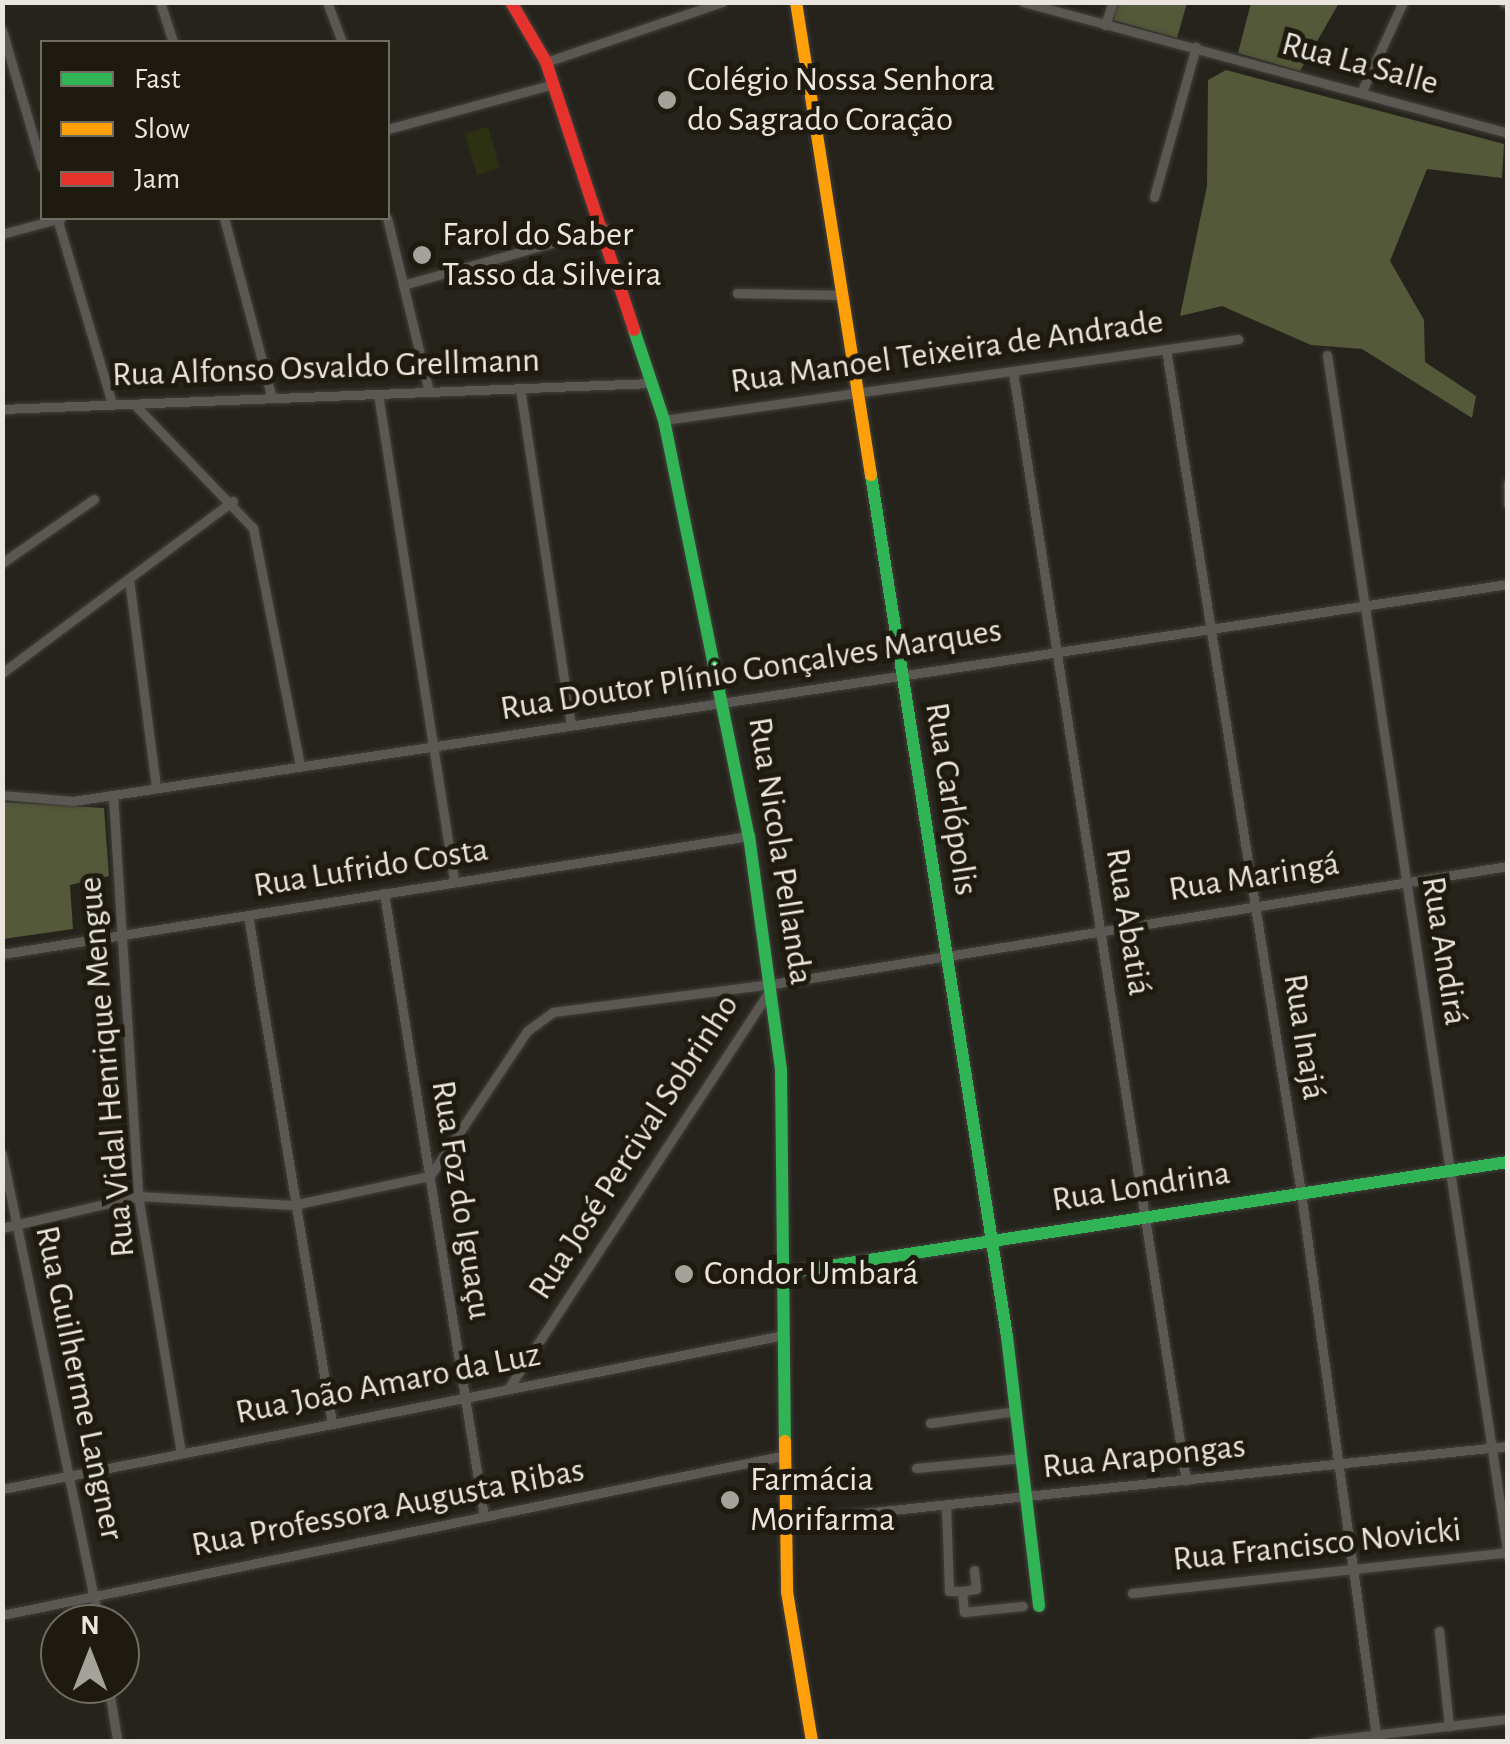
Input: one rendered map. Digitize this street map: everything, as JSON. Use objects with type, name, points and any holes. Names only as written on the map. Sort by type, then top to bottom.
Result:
[{"type":"street","points":[[160,2],[173,40]]},
{"type":"street","points":[[327,2],[341,40]]},
{"type":"street","name":"Rua Nicola Pellanda","points":[[511,2],[546,62],[604,228],[664,420],[749,836],[773,985],[784,1273],[790,1624],[812,1742]]},
{"type":"street","points":[[546,62],[722,2]]},
{"type":"street","name":"Rua Carlópolis","points":[[796,2],[992,1240],[1017,1411],[1038,1606]]},
{"type":"street","name":"Rua La Salle","points":[[1024,2],[1508,133]]},
{"type":"street","points":[[1105,25],[1112,2]]},
{"type":"street","points":[[1361,93],[1403,2]]},
{"type":"street","points":[[2,30],[40,160]]},
{"type":"street","points":[[1154,198],[1196,47]]},
{"type":"street","points":[[390,129],[554,84]]},
{"type":"street","points":[[2,234],[52,220]]},
{"type":"street","points":[[60,220],[112,404]]},
{"type":"street","points":[[225,220],[272,398]]},
{"type":"street","points":[[387,220],[430,392]]},
{"type":"street","points":[[403,286],[604,228]]},
{"type":"street","points":[[737,294],[842,295]]},
{"type":"street","name":"Rua Manoel Teixeira de Andrade","points":[[664,420],[1238,339]]},
{"type":"street","name":"Rua Inajá","points":[[1166,349],[1342,1462],[1376,1735]]},
{"type":"street","name":"Rua Andirá","points":[[1328,355],[1405,882],[1453,1170],[1507,1554]]},
{"type":"street","name":"Rua Abatiá","points":[[1013,372],[1148,1216],[1186,1482]]},
{"type":"street","name":"Rua Alfonso Osvaldo Grellmann","points":[[2,409],[652,383]]},
{"type":"street","points":[[520,388],[572,725]]},
{"type":"street","points":[[378,394],[454,882]]},
{"type":"street","points":[[134,404],[233,501],[254,528],[300,766]]},
{"type":"street","points":[[1508,483],[1508,504]]},
{"type":"street","points":[[2,564],[94,498]]},
{"type":"street","points":[[2,673],[233,501]]},
{"type":"street","points":[[128,579],[156,788]]},
{"type":"street","name":"Rua Doutor Plínio Gonçalves Marques","points":[[2,795],[73,802],[1364,602],[1508,584]]},
{"type":"street","name":"Rua Vidal Henrique Mengue","points":[[114,795],[138,1196],[181,1452]]},
{"type":"street","name":"Rua Lufrido Costa","points":[[2,954],[749,836]]},
{"type":"street","name":"Rua Maringá","points":[[430,1176],[527,1032],[553,1012],[773,985],[944,952],[1508,866]]},
{"type":"street","name":"Rua Foz do Iguaçu","points":[[384,893],[484,1516]]},
{"type":"street","points":[[248,915],[332,1424]]},
{"type":"street","name":"Rua José Percival Sobrinho","points":[[508,1390],[773,985]]},
{"type":"street","name":"Rua Guilherme Langner","points":[[2,1154],[96,1604]]},
{"type":"street","name":"Rua Londrina","points":[[784,1273],[1508,1162]]},
{"type":"street","points":[[2,1228],[138,1196],[293,1204],[430,1176]]},
{"type":"street","name":"Rua João Amaro da Luz","points":[[2,1488],[784,1335]]},
{"type":"street","points":[[930,1424],[1017,1411]]},
{"type":"street","name":"Rua Arapongas","points":[[786,1521],[1508,1446]]},
{"type":"street","name":"Rua Professora Augusta Ribas","points":[[2,1615],[786,1455]]},
{"type":"street","points":[[916,1468],[1022,1458]]},
{"type":"street","points":[[946,1505],[949,1591],[976,1589],[974,1570]]},
{"type":"street","name":"Rua Francisco Novicki","points":[[1132,1593],[1507,1554]]},
{"type":"street","points":[[962,1590],[964,1612],[1023,1606]]},
{"type":"street","points":[[1439,1631],[1449,1726]]},
{"type":"street","points":[[111,1704],[117,1739]]},
{"type":"street","points":[[1314,1742],[1508,1719]]},
{"type":"green space","points":[[1118,2],[1187,3],[1177,38],[1113,20]]},
{"type":"green space","points":[[1251,2],[1339,3],[1300,71],[1238,53]]},
{"type":"green space","points":[[1226,70],[1504,144],[1502,178],[1427,169],[1390,261],[1424,320],[1425,362],[1476,396],[1472,418],[1362,349],[1311,345],[1222,306],[1180,316],[1207,186],[1208,80]]},
{"type":"green space","points":[[488,127],[500,168],[477,175],[465,134]]},
{"type":"green space","points":[[2,802],[104,808],[109,876],[70,885],[73,929],[3,939]]},
{"type":"traffic: fast","points":[[634,330],[664,420],[749,836],[781,1069],[785,1441]]},
{"type":"traffic: fast","points":[[871,475],[1007,1337],[1039,1606]]},
{"type":"traffic: fast","points":[[784,1273],[1508,1162]]},
{"type":"traffic: slow","points":[[796,2],[871,475]]},
{"type":"traffic: slow","points":[[785,1441],[787,1592],[812,1742]]},
{"type":"traffic: jam","points":[[511,2],[546,62],[634,330]]},
{"type":"place","name":"Colégio Nossa Senhora do Sagrado Coração","points":[[667,100]]},
{"type":"place","name":"Farol do Saber Tasso da Silveira","points":[[422,255]]},
{"type":"place","name":"Condor Umbará","points":[[684,1274]]},
{"type":"place","name":"Farmácia Morifarma","points":[[730,1500]]}]
